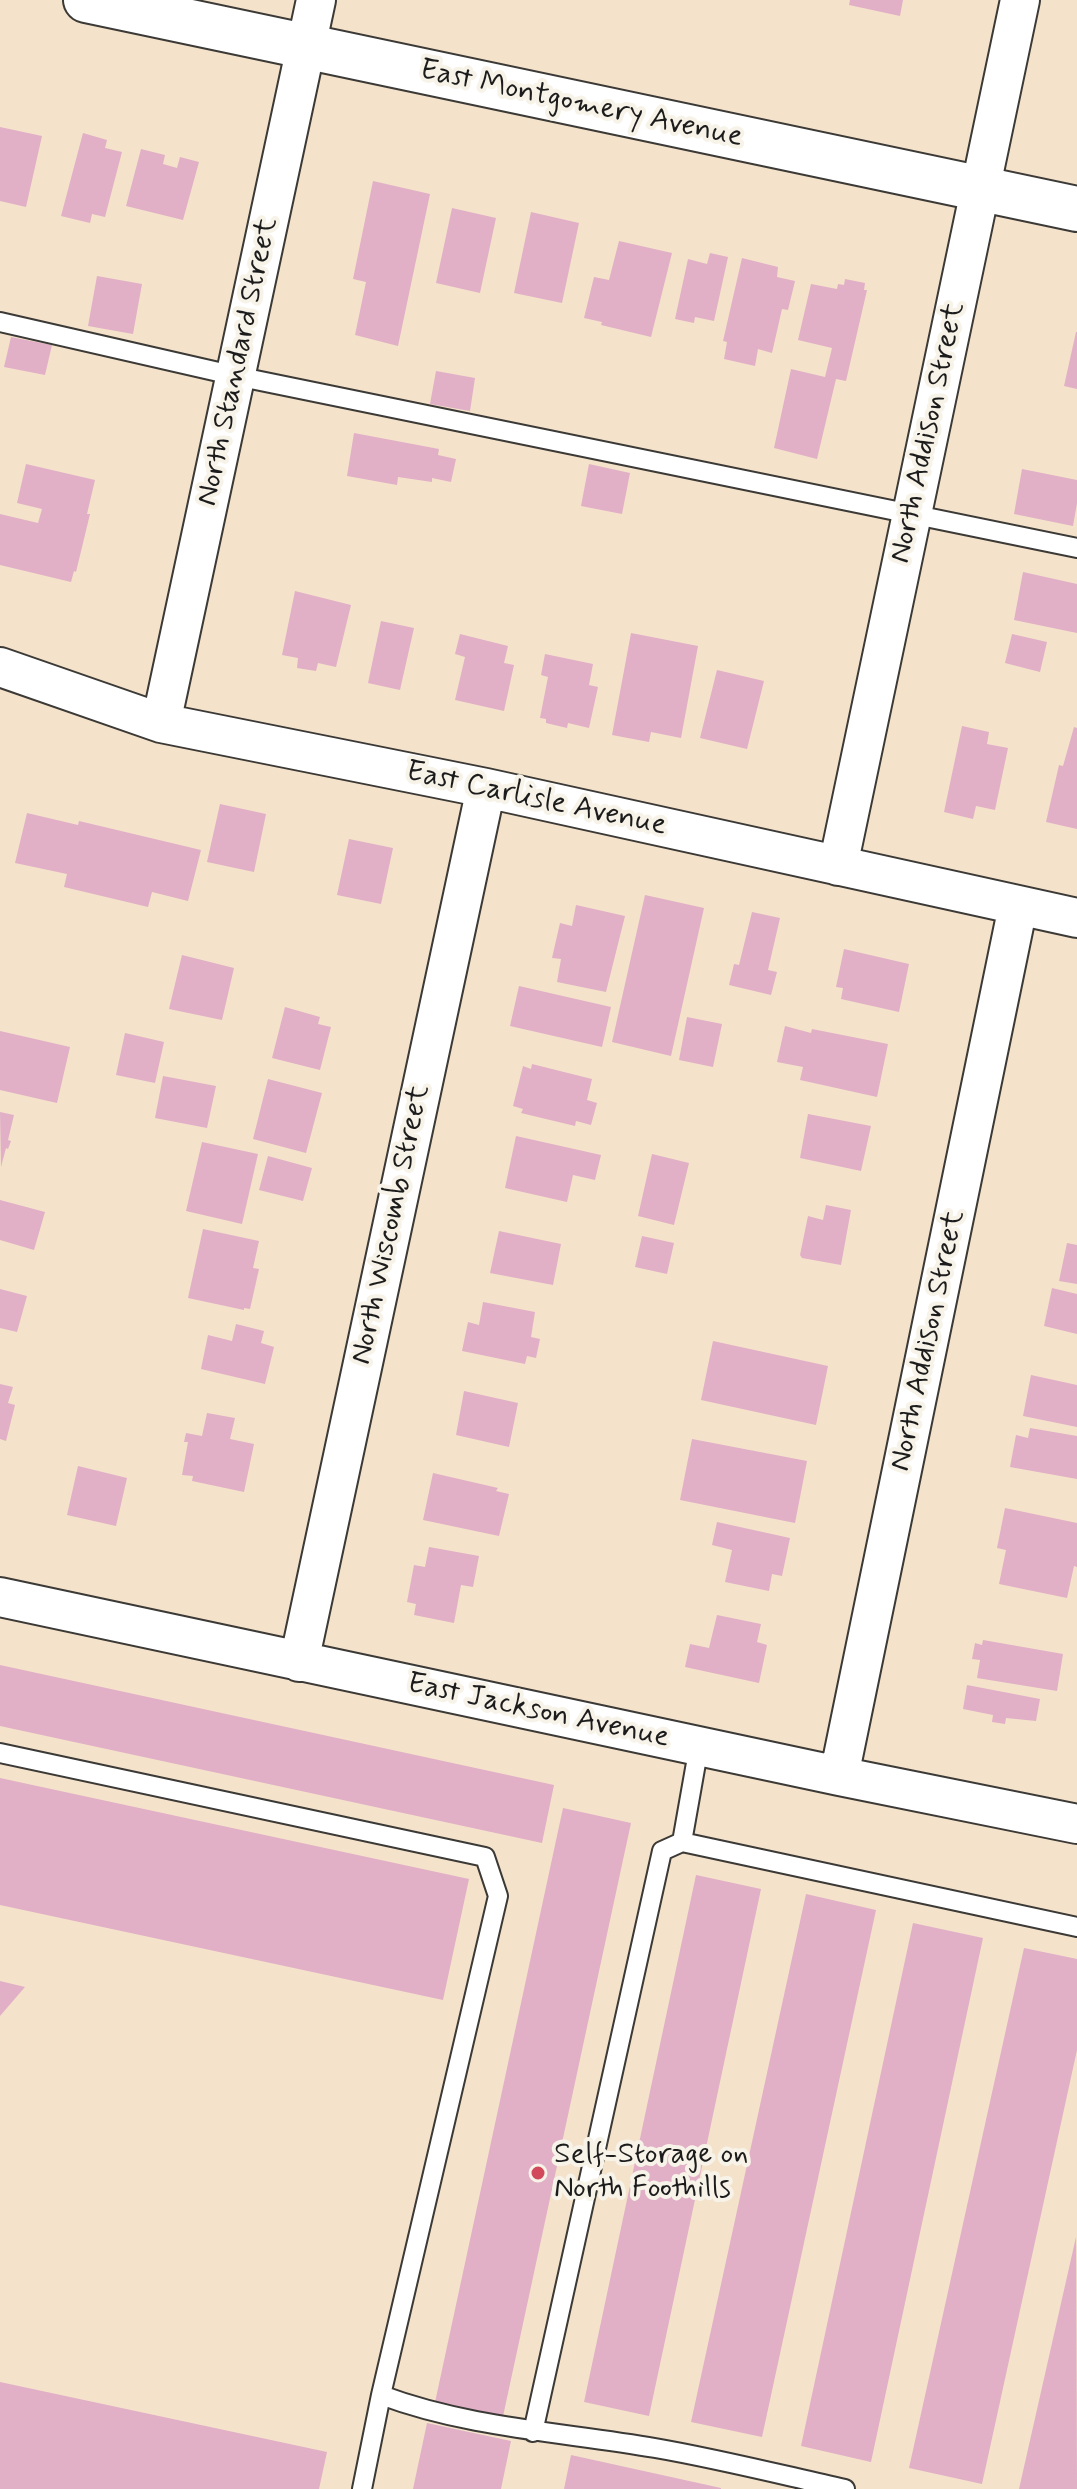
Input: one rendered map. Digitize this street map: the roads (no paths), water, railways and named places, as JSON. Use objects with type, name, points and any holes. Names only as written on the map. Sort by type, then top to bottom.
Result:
[{"type":"street","name":"East Montgomery Avenue","points":[[86,0],[1077,209]]},
{"type":"street","name":"North Standard Street","points":[[161,723],[316,0]]},
{"type":"street","name":"North Addison Street","points":[[838,866],[1020,0]]},
{"type":"street","name":"East Carlisle Avenue","points":[[0,667],[161,723],[486,788],[1077,918]]},
{"type":"street","name":"North Wiscomb Street","points":[[299,1662],[486,788]]},
{"type":"street","name":"North Addison Street","points":[[839,1776],[1018,906]]},
{"type":"street","name":"East Jackson Avenue","points":[[0,1597],[1077,1824]]},
{"type":"lane","points":[[0,322],[236,376],[1077,548]]},
{"type":"lane","points":[[682,1842],[699,1746]]},
{"type":"lane","points":[[0,1753],[485,1857],[498,1896],[381,2395],[362,2489]]},
{"type":"lane","points":[[533,2432],[662,1851],[682,1842],[1077,1927]]},
{"type":"lane","points":[[381,2395],[418,2409],[533,2432],[655,2448],[845,2489]]},
{"type":"place","name":"Self-Storage on North Foothills","points":[[538,2173]]}]
